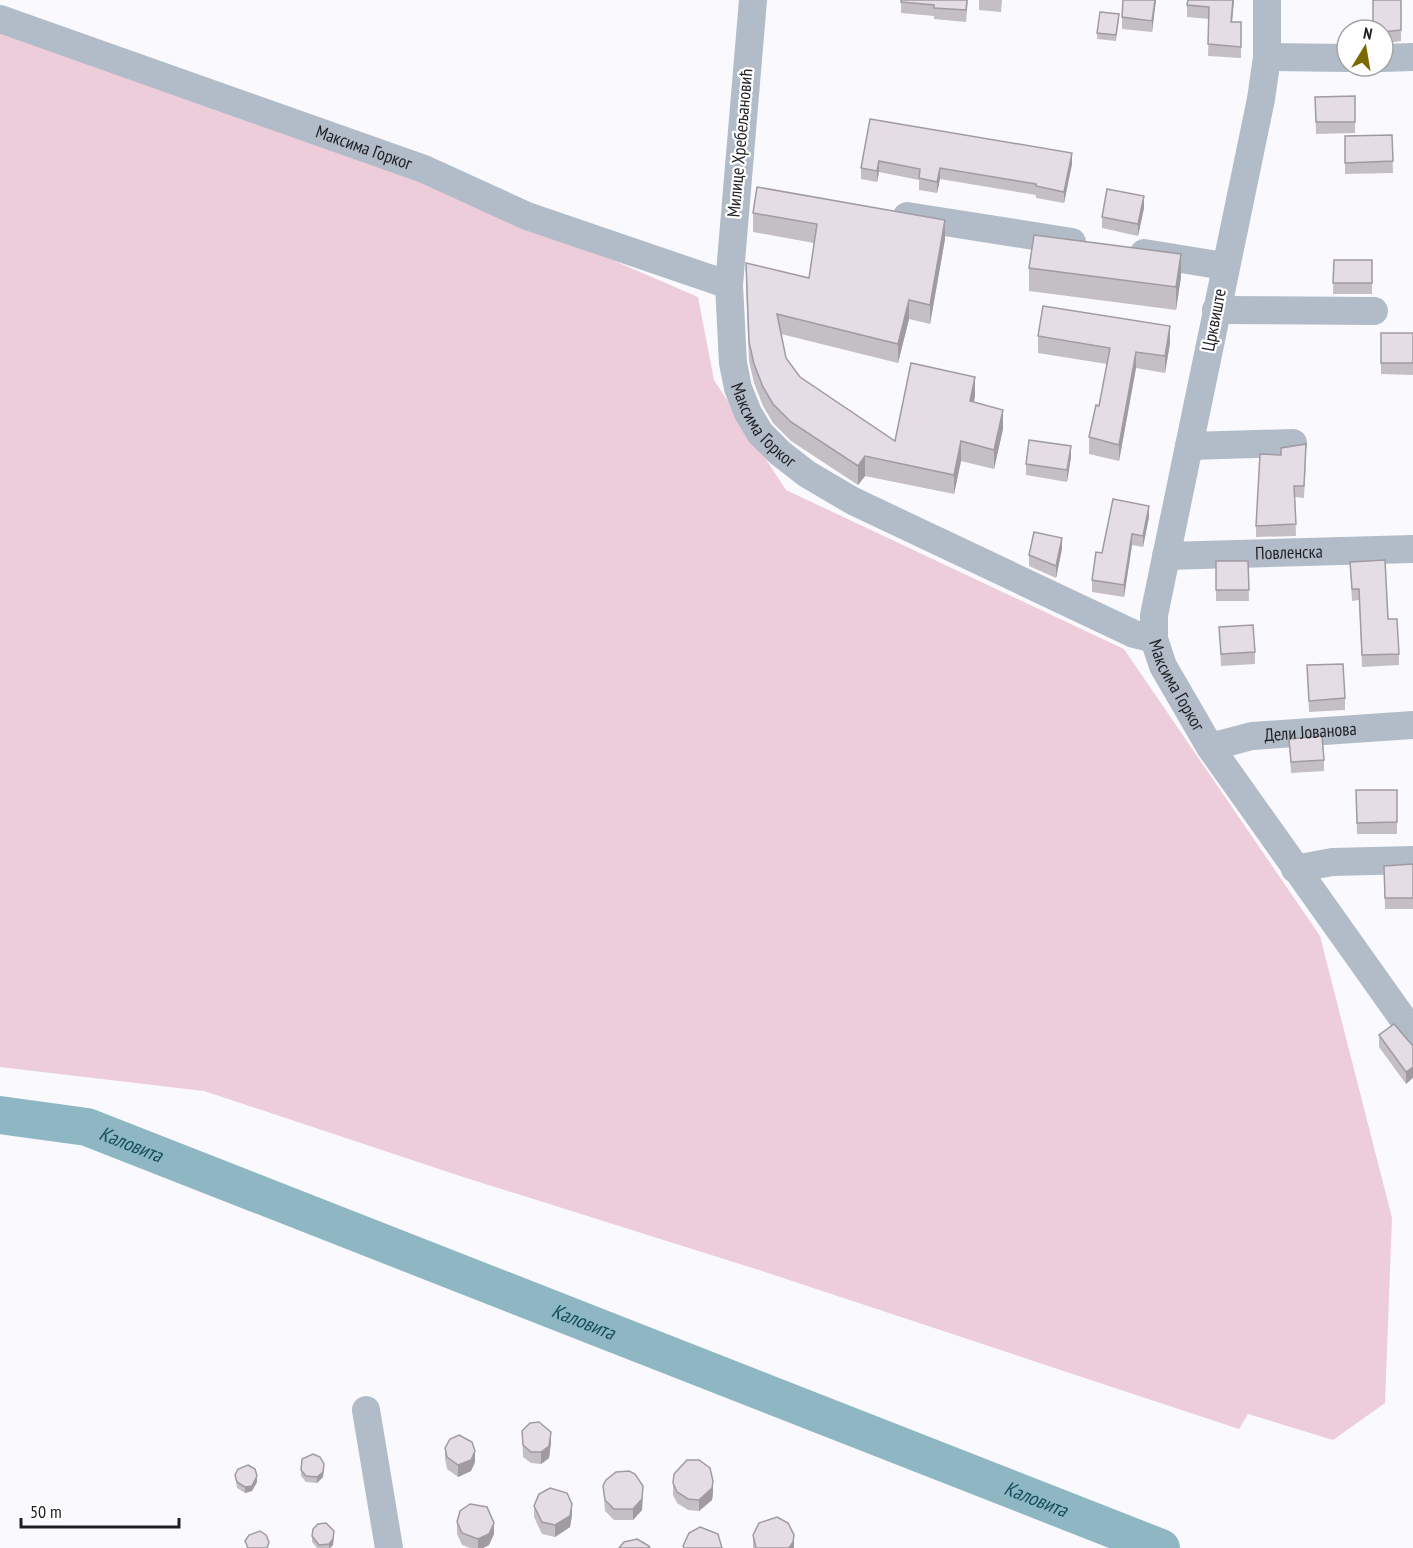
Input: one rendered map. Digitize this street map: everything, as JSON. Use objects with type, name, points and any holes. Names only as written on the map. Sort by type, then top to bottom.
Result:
[{"type":"street","name":"Милице Хребељановић","points":[[729,285],[753,0]]},
{"type":"street","name":"Црквиште","points":[[1154,639],[1154,615],[1224,266],[1261,99],[1267,57],[1267,0]]},
{"type":"street","name":"Максима Горког","points":[[0,19],[424,169],[526,216],[729,285],[733,363],[738,387],[760,433],[780,453],[807,474],[853,501],[1134,634],[1154,639],[1163,666],[1210,747],[1413,1033]]},
{"type":"street","points":[[1267,57],[1335,58]]},
{"type":"street","points":[[1395,58],[1413,57]]},
{"type":"street","points":[[736,185],[768,192]]},
{"type":"street","points":[[880,212],[1224,266]]},
{"type":"street","points":[[1216,310],[1374,311]]},
{"type":"street","points":[[1189,446],[1293,443]]},
{"type":"street","name":"Повленска","points":[[1166,556],[1413,549]]},
{"type":"street","name":"Дели Јованова","points":[[1210,747],[1252,736],[1413,725]]},
{"type":"street","points":[[1295,869],[1332,862],[1413,860]]},
{"type":"street","points":[[366,1410],[389,1548]]},
{"type":"shaded area","points":[[0,32],[397,167],[698,297],[714,380],[786,490],[1124,649],[1320,936],[1392,1218],[1385,1403],[1333,1440],[1248,1414],[1239,1429],[762,1271],[460,1176],[204,1091],[0,1067]]},
{"type":"building","points":[[901,0],[967,0],[966,10],[934,8],[934,5],[901,2]]},
{"type":"building","points":[[1123,0],[1155,0],[1152,21],[1122,17]]},
{"type":"building","points":[[1188,0],[1233,0],[1231,22],[1241,22],[1241,47],[1208,44],[1209,7],[1187,5]]},
{"type":"building","points":[[1373,0],[1401,0],[1401,30],[1395,31],[1395,18],[1373,18]]},
{"type":"building","points":[[1100,12],[1119,14],[1116,35],[1097,33]]},
{"type":"building","points":[[1355,96],[1355,122],[1316,122],[1315,97]]},
{"type":"building","points":[[870,119],[1072,153],[1064,192],[1036,186],[1036,184],[940,168],[937,182],[919,178],[920,169],[879,161],[877,171],[861,168]]},
{"type":"building","points":[[1392,135],[1393,161],[1345,163],[1345,136]]},
{"type":"building","points":[[757,187],[945,220],[930,305],[909,300],[898,344],[777,314],[786,358],[800,377],[895,441],[911,363],[975,377],[970,401],[1003,410],[994,450],[961,441],[954,475],[865,456],[858,466],[791,422],[773,404],[754,364],[749,342],[746,263],[809,278],[817,224],[753,213]]},
{"type":"building","points":[[1107,189],[1144,196],[1138,224],[1102,217]]},
{"type":"building","points":[[1034,235],[1181,254],[1176,287],[1029,268]]},
{"type":"building","points":[[1334,260],[1372,260],[1372,283],[1333,283]]},
{"type":"building","points":[[1043,306],[1170,326],[1165,356],[1136,352],[1119,445],[1089,437],[1096,405],[1099,406],[1110,348],[1038,336]]},
{"type":"building","points":[[1381,333],[1413,333],[1413,363],[1381,363]]},
{"type":"building","points":[[1029,440],[1071,446],[1067,470],[1026,464]]},
{"type":"building","points":[[1306,444],[1304,486],[1294,486],[1296,524],[1256,526],[1260,454],[1281,455],[1281,448]]},
{"type":"building","points":[[1113,499],[1149,506],[1143,536],[1132,534],[1124,585],[1092,580],[1096,552],[1102,553]]},
{"type":"building","points":[[1034,532],[1062,538],[1056,566],[1029,555]]},
{"type":"building","points":[[1385,560],[1388,619],[1397,619],[1399,654],[1362,655],[1359,589],[1352,589],[1350,562]]},
{"type":"building","points":[[1216,561],[1248,561],[1249,590],[1216,590]]},
{"type":"building","points":[[1253,625],[1255,652],[1221,654],[1219,627]]},
{"type":"building","points":[[1343,664],[1345,698],[1309,701],[1307,665]]},
{"type":"building","points":[[1322,736],[1324,760],[1291,762],[1289,739]]},
{"type":"building","points":[[1356,790],[1397,790],[1397,822],[1357,823]]},
{"type":"building","points":[[1413,864],[1413,898],[1385,898],[1384,866]]},
{"type":"building","points":[[1394,1024],[1413,1046],[1413,1067],[1406,1072],[1379,1035]]},
{"type":"building","points":[[539,1422],[551,1432],[549,1446],[541,1452],[531,1452],[523,1445],[522,1431],[530,1423]]},
{"type":"building","points":[[459,1435],[472,1442],[475,1451],[471,1460],[458,1465],[447,1457],[445,1448],[450,1439]]},
{"type":"building","points":[[313,1454],[320,1457],[324,1464],[323,1472],[317,1477],[306,1476],[301,1470],[302,1459]]},
{"type":"building","points":[[687,1460],[699,1460],[710,1468],[712,1488],[699,1500],[688,1499],[677,1492],[673,1483],[674,1474]]},
{"type":"building","points":[[248,1465],[255,1469],[257,1476],[252,1486],[245,1487],[237,1482],[235,1475],[238,1469]]},
{"type":"building","points":[[629,1471],[635,1474],[643,1486],[642,1499],[633,1509],[614,1509],[605,1500],[603,1486],[606,1480],[616,1472]]},
{"type":"building","points":[[550,1488],[567,1493],[572,1504],[570,1516],[555,1525],[542,1522],[534,1506],[539,1494]]},
{"type":"building","points":[[470,1504],[487,1507],[494,1523],[489,1534],[478,1539],[462,1533],[457,1522],[460,1511]]},
{"type":"building","points":[[777,1517],[788,1523],[794,1535],[789,1548],[756,1548],[753,1535],[759,1523]]},
{"type":"building","points":[[326,1523],[334,1531],[333,1539],[329,1544],[319,1545],[312,1536],[313,1529],[318,1524]]},
{"type":"building","points":[[700,1527],[718,1534],[722,1548],[684,1548],[689,1533]]},
{"type":"building","points":[[260,1531],[266,1535],[269,1542],[267,1548],[248,1548],[245,1541],[249,1535]]},
{"type":"building","points":[[637,1539],[650,1548],[619,1548],[624,1542]]},
{"type":"waterway","name":"Каловита","points":[[0,1115],[87,1127],[1161,1548]]}]
